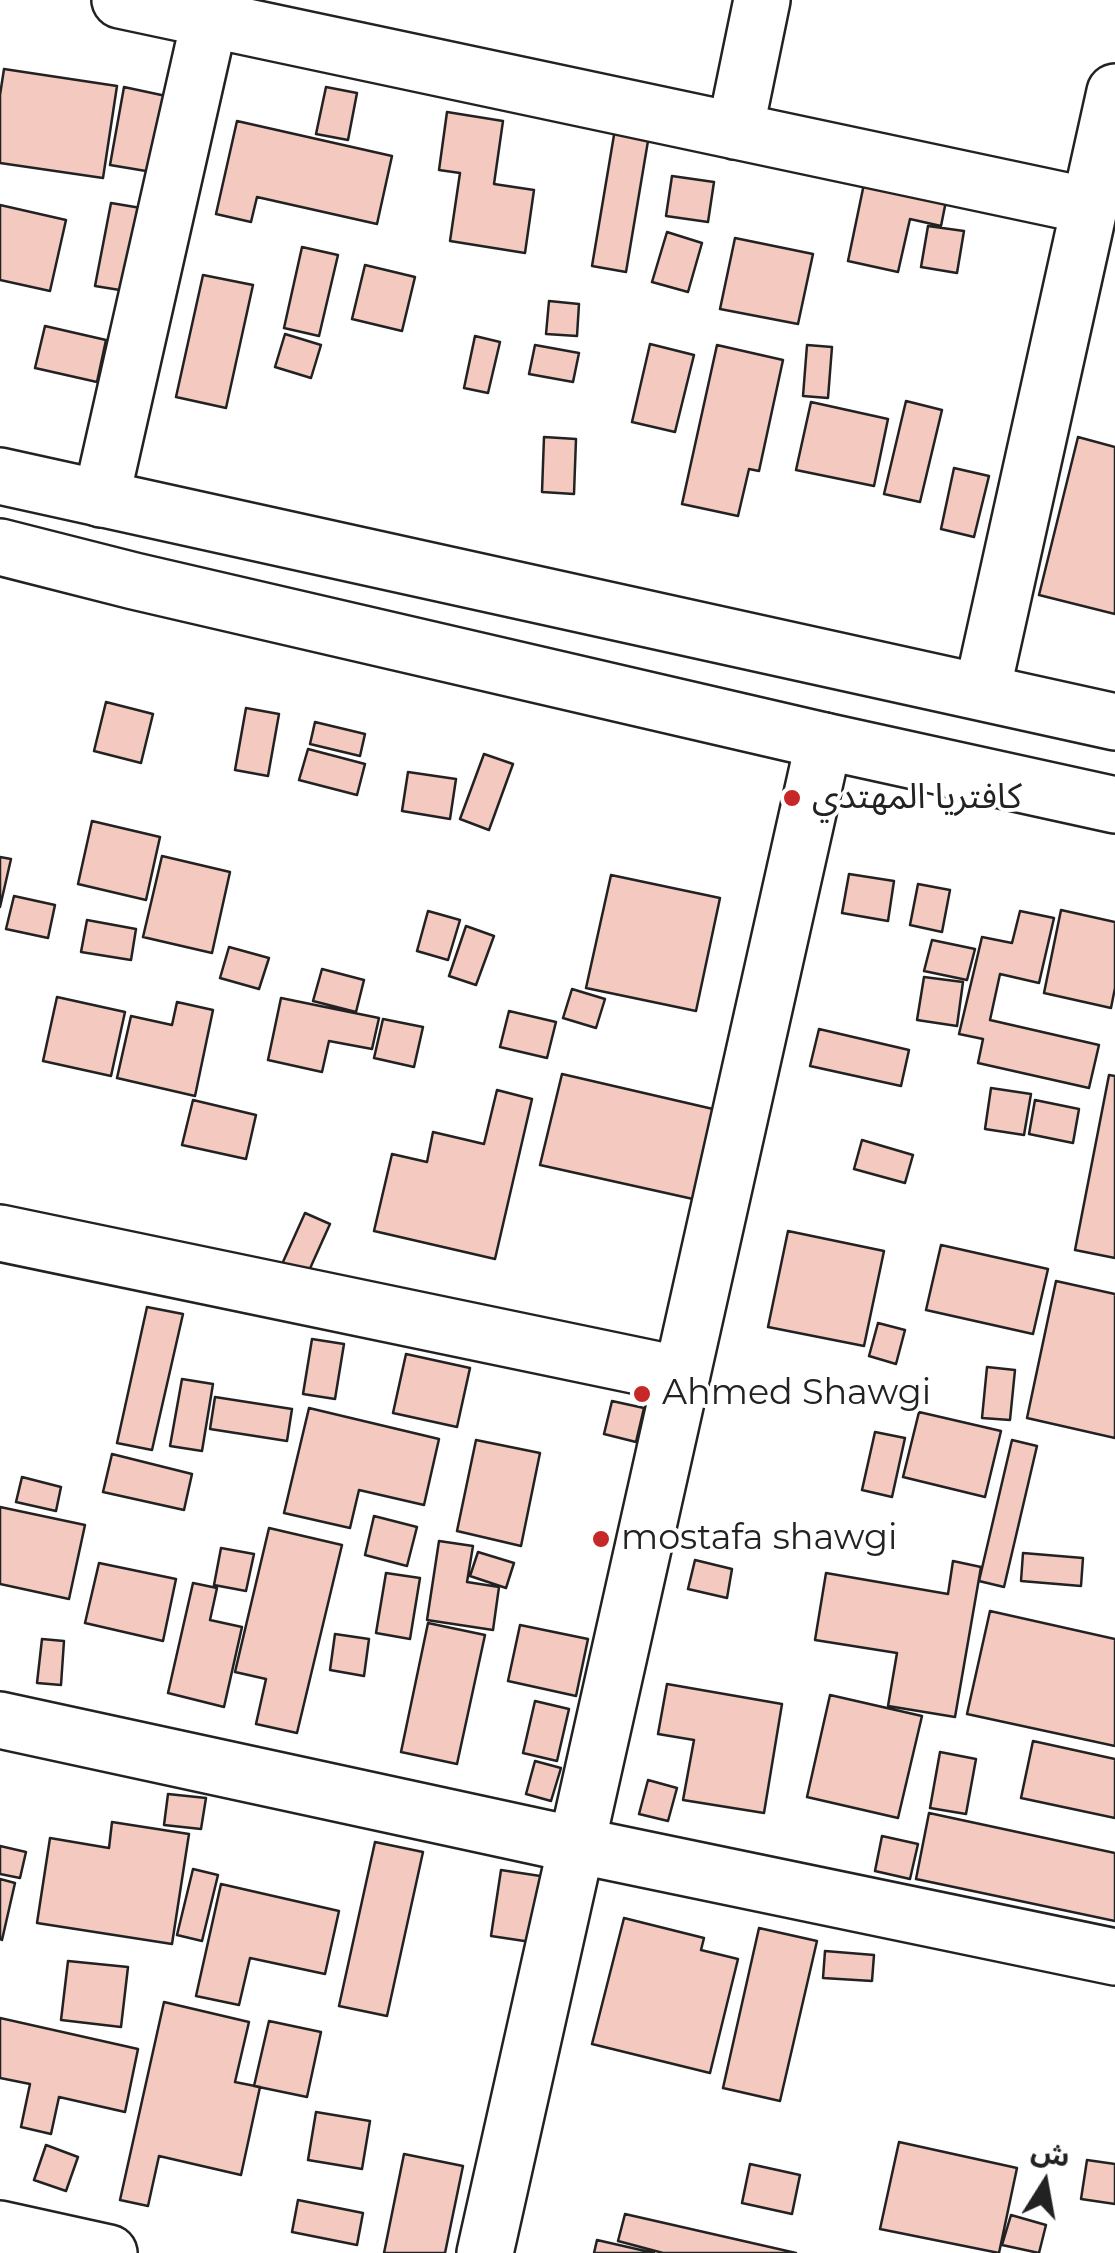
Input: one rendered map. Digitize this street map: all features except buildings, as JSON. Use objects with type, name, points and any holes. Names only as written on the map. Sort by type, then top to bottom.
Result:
[{"type":"street","points":[[120,0],[212,10],[735,131],[1089,206]]},
{"type":"street","points":[[735,131],[762,0]]},
{"type":"street","points":[[101,499],[212,10]]},
{"type":"street","points":[[982,691],[1115,92]]},
{"type":"street","points":[[0,476],[1115,722]]},
{"type":"street","points":[[0,547],[134,582],[1115,805]]},
{"type":"street","points":[[485,2253],[824,741]]},
{"type":"street","points":[[0,1233],[682,1375]]},
{"type":"street","points":[[0,1720],[576,1846],[1115,1957]]},
{"type":"street","points":[[0,2229],[109,2253]]},
{"type":"place","name":"كافتريا المهتدي","points":[[792,798]]},
{"type":"place","name":"Ahmed Shawgi","points":[[642,1394]]},
{"type":"place","name":"mostafa shawgi","points":[[601,1539]]}]
